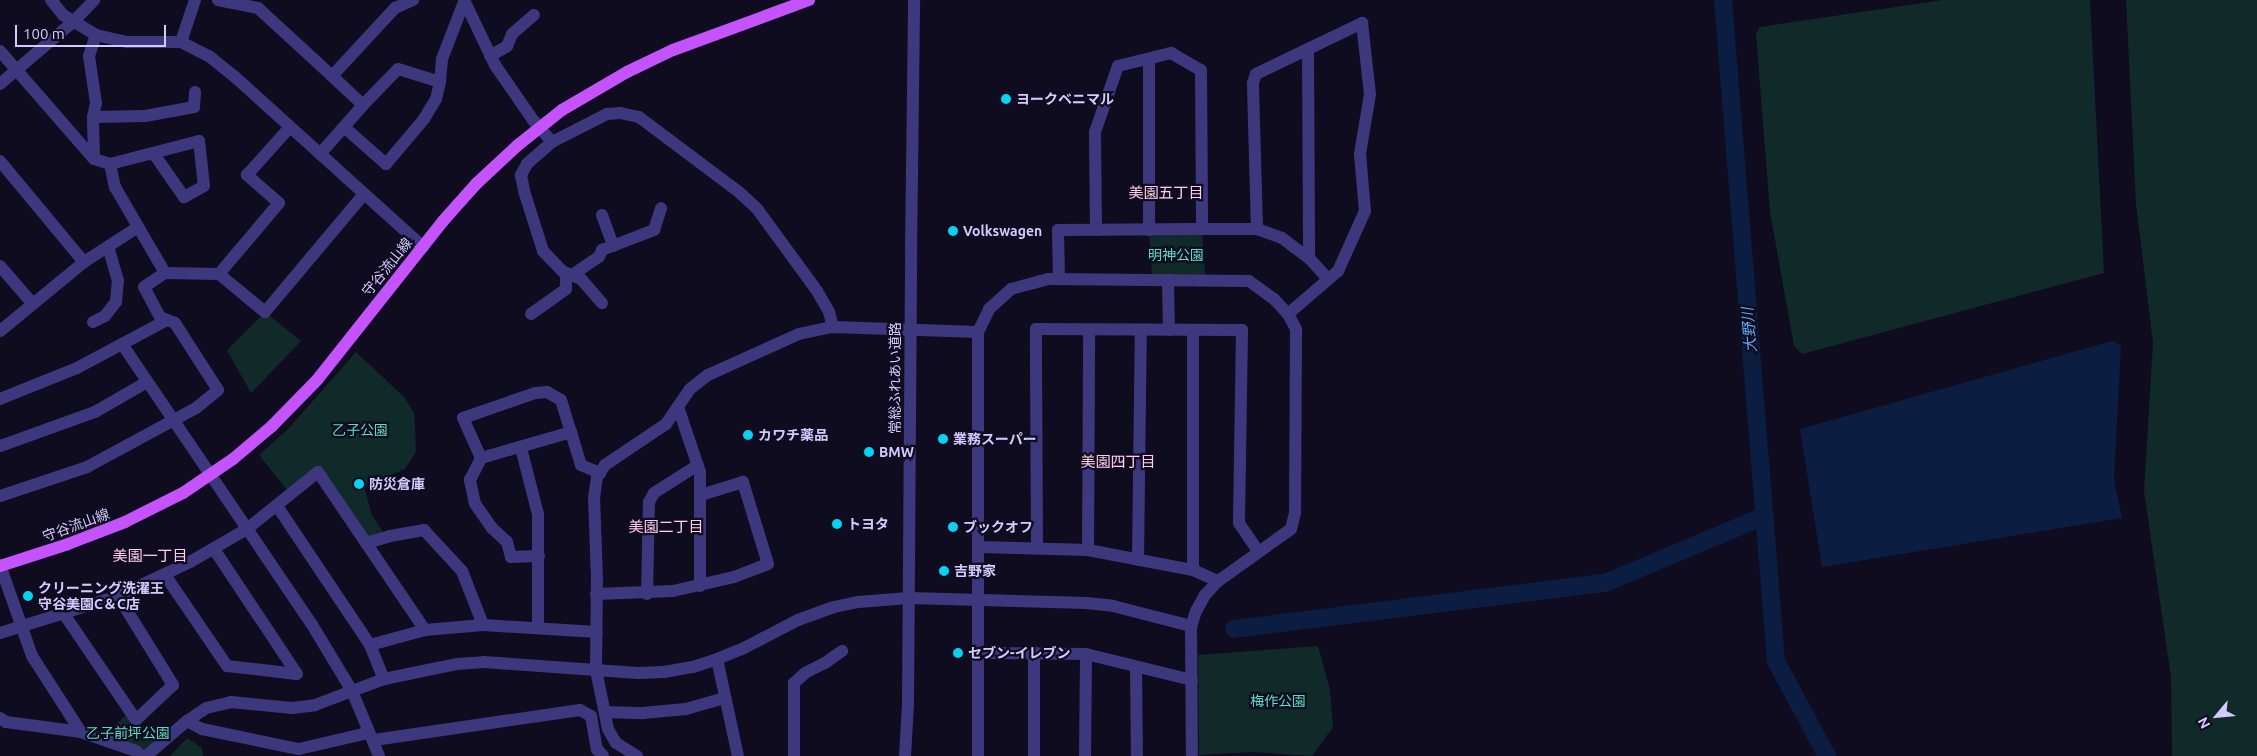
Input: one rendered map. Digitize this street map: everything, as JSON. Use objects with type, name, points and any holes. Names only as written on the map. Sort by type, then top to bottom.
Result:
[{"type":"main road","name":"守谷流山線","points":[[0,566],[68,544],[125,522],[175,497],[210,476],[265,433],[299,400],[476,184],[539,128],[584,96],[651,59],[695,40],[809,0]]},
{"type":"street","points":[[51,0],[63,14],[96,35],[127,42],[181,42],[209,56],[423,247]]},
{"type":"street","points":[[0,84],[74,22],[94,0]]},
{"type":"street","points":[[181,42],[195,0]]},
{"type":"street","points":[[218,0],[258,8],[364,105]]},
{"type":"street","points":[[332,76],[395,8],[413,0]]},
{"type":"street","name":"常総ふれあい道路","points":[[905,756],[908,704],[914,0]]},
{"type":"street","points":[[464,1],[490,56],[539,128],[552,142]]},
{"type":"street","points":[[344,127],[386,164],[424,119],[436,99],[442,59],[464,1]]},
{"type":"street","points":[[490,56],[507,46],[512,34],[534,15]]},
{"type":"street","points":[[1257,229],[1253,83],[1256,74],[1362,23],[1370,94],[1360,154],[1365,211],[1338,271],[1288,314]]},
{"type":"street","points":[[94,159],[93,117],[96,104],[89,56],[96,35]]},
{"type":"street","points":[[1308,49],[1309,258]]},
{"type":"street","points":[[0,51],[94,159],[110,164],[200,141],[204,186],[184,197],[154,154]]},
{"type":"street","points":[[1096,230],[1095,132],[1118,66],[1171,53],[1201,70],[1202,229]]},
{"type":"street","points":[[1149,58],[1149,230]]},
{"type":"street","points":[[320,154],[398,69],[440,82]]},
{"type":"street","points":[[93,117],[144,116],[194,106],[194,92]]},
{"type":"street","points":[[602,303],[581,279],[569,274],[543,251],[521,175],[527,164],[552,142],[607,114],[620,114],[639,117],[739,192],[758,210],[817,291],[829,312],[832,327]]},
{"type":"street","points":[[219,274],[278,203],[248,175],[290,127]]},
{"type":"street","points":[[0,161],[84,262]]},
{"type":"street","points":[[110,164],[115,187],[165,273]]},
{"type":"street","points":[[0,496],[87,467],[196,408],[218,390],[175,323],[160,317],[144,287],[165,273],[219,274],[265,312],[364,194]]},
{"type":"street","points":[[569,274],[599,258],[602,250],[654,230],[661,208]]},
{"type":"street","points":[[602,215],[613,246]]},
{"type":"street","points":[[0,331],[84,262],[138,227]]},
{"type":"street","points":[[1059,279],[1058,230],[1257,229],[1282,238],[1309,258],[1328,279]]},
{"type":"street","points":[[93,322],[105,316],[116,302],[118,281],[108,247]]},
{"type":"street","points":[[0,266],[32,303]]},
{"type":"street","points":[[531,314],[566,289],[569,274]]},
{"type":"street","points":[[978,756],[978,332],[989,309],[1011,290],[1034,282],[1059,279],[1248,281],[1274,299],[1288,314],[1296,329],[1295,513],[1291,529],[1218,581],[1205,595],[1191,626],[1192,756]]},
{"type":"street","points":[[1168,280],[1169,330]]},
{"type":"street","points":[[0,398],[78,368],[168,320]]},
{"type":"street","points":[[637,756],[616,743],[608,729],[596,670],[594,498],[600,472],[605,465],[666,424],[690,389],[708,375],[799,334],[832,327],[978,332]]},
{"type":"street","points":[[1037,548],[1036,329],[1242,330],[1239,524],[1258,551]]},
{"type":"street","points":[[1088,550],[1089,330]]},
{"type":"street","points":[[1138,560],[1141,330]]},
{"type":"street","points":[[1193,330],[1193,570]]},
{"type":"street","points":[[122,344],[311,623],[352,691],[379,756]]},
{"type":"street","points":[[0,446],[95,412],[147,382]]},
{"type":"street","points":[[481,458],[463,418],[535,393],[547,392],[561,400],[581,465],[600,472]]},
{"type":"street","points":[[678,407],[698,465],[701,495],[700,586]]},
{"type":"street","points":[[538,556],[511,557],[507,542],[492,528],[474,504],[470,480],[481,458],[572,432]]},
{"type":"street","points":[[521,448],[538,514],[538,628]]},
{"type":"street","points":[[647,594],[649,502],[654,493],[698,465]]},
{"type":"street","points":[[0,633],[118,596],[165,575],[247,529],[318,472],[425,630]]},
{"type":"street","points":[[596,594],[647,594],[700,586],[734,577],[768,564],[743,482],[701,495]]},
{"type":"street","points":[[277,506],[370,645],[384,679]]},
{"type":"street","points":[[366,544],[390,536],[424,530],[462,571],[483,625]]},
{"type":"street","points":[[978,547],[1088,550],[1193,570],[1218,581]]},
{"type":"street","points":[[165,575],[227,666],[297,674],[214,549]]},
{"type":"street","points":[[0,566],[32,656],[80,732]]},
{"type":"street","points":[[64,614],[136,720],[173,685],[118,596]]},
{"type":"street","points":[[146,756],[186,721],[206,708],[231,702],[292,708],[315,705],[384,679],[425,669],[484,662],[638,673],[664,672],[717,660],[817,612],[858,602],[909,598],[978,599],[1113,606],[1191,626]]},
{"type":"street","points":[[370,645],[425,630],[483,625],[597,632]]},
{"type":"street","points":[[794,756],[794,683],[804,673],[825,663],[842,651]]},
{"type":"street","points":[[978,653],[1034,652],[1086,654],[1192,680]]},
{"type":"street","points":[[1034,652],[1034,756]]},
{"type":"street","points":[[1085,756],[1086,654]]},
{"type":"street","points":[[717,660],[738,756]]},
{"type":"street","points":[[1136,667],[1137,756]]},
{"type":"street","points":[[604,712],[643,713],[686,709],[725,698]]},
{"type":"street","points":[[186,721],[202,729],[299,752],[371,736],[580,710],[591,716],[597,749],[603,756]]},
{"type":"street","points":[[0,718],[6,722],[80,732],[136,751],[141,756]]},
{"type":"green space","points":[[1943,0],[2090,0],[2104,273],[1802,354],[1794,346],[1770,212],[1756,34],[1760,27]]},
{"type":"green space","points":[[2126,0],[2257,0],[2257,756],[2172,756],[2171,677],[2144,491],[2153,343],[2136,204]]},
{"type":"green space","name":"明神公園","points":[[1202,229],[1206,280],[1153,284],[1149,233]]},
{"type":"green space","points":[[265,312],[301,341],[251,393],[227,350]]},
{"type":"green space","name":"乙子公園","points":[[356,352],[404,397],[414,413],[415,425],[416,452],[405,469],[364,486],[372,515],[383,532],[369,538],[318,465],[287,490],[259,455],[288,429]]},
{"type":"green space","name":"梅作公園","points":[[1318,646],[1330,690],[1333,727],[1312,756],[1252,752],[1199,755],[1198,655]]},
{"type":"green space","name":"乙子前坪公園","points":[[130,711],[136,720],[163,741],[146,756],[100,739]]},
{"type":"green space","points":[[187,738],[202,748],[203,756],[170,756]]},
{"type":"water","points":[[2112,341],[2121,345],[2114,480],[2122,518],[1822,567],[1800,429]]},
{"type":"waterway","name":"大野川","points":[[1723,0],[1776,661],[1827,756]]},
{"type":"waterway","points":[[1234,629],[1605,583],[1764,516]]},
{"type":"place","name":"ヨークベニマル","points":[[1006,99]]},
{"type":"place","name":"Volkswagen","points":[[953,231]]},
{"type":"place","name":"カワチ薬品","points":[[748,435]]},
{"type":"place","name":"業務スーパー","points":[[943,439]]},
{"type":"place","name":"BMW","points":[[869,452]]},
{"type":"place","name":"防災倉庫","points":[[359,484]]},
{"type":"place","name":"トヨタ","points":[[837,524]]},
{"type":"place","name":"ブックオフ","points":[[953,527]]},
{"type":"place","name":"吉野家","points":[[944,571]]},
{"type":"place","name":"クリーニング洗濯王 守谷美園C＆C店","points":[[28,596]]},
{"type":"place","name":"セブン-イレブン","points":[[958,653]]},
{"type":"district","name":"美園五丁目","points":[[1166,193]]},
{"type":"district","name":"美園四丁目","points":[[1118,462]]},
{"type":"district","name":"美園二丁目","points":[[666,527]]},
{"type":"district","name":"美園一丁目","points":[[150,556]]}]
